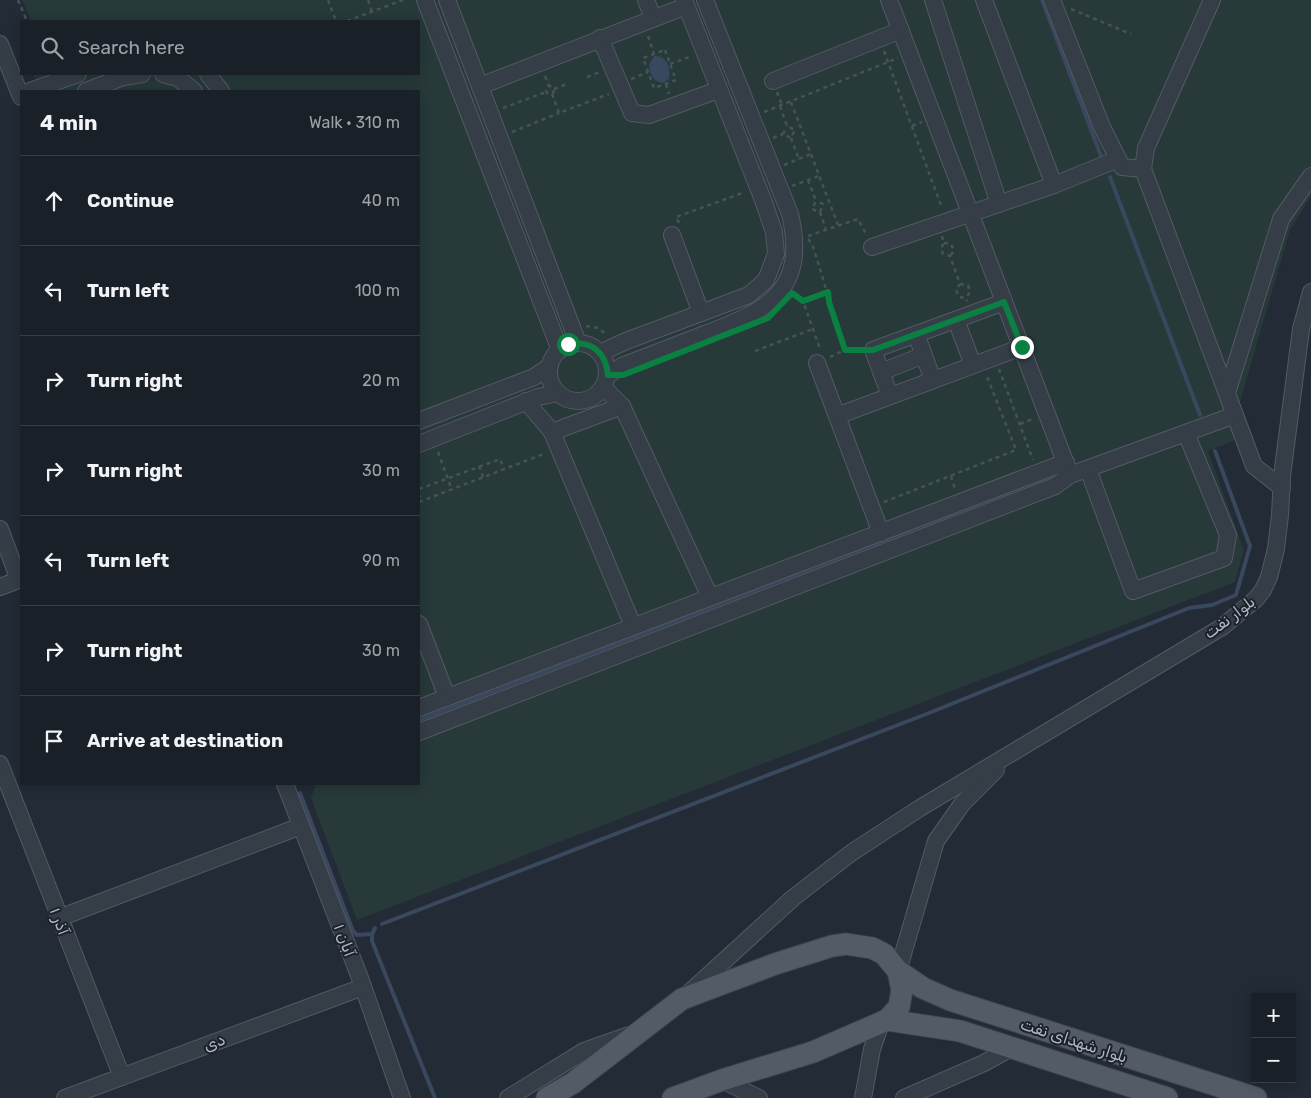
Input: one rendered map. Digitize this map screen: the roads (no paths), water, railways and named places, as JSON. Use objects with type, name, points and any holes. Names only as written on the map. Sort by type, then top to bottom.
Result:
[{"type":"main road","name":"بلوار شهدای نفت","points":[[547,1098],[573,1083],[682,999],[793,958],[846,944],[872,948],[884,954],[898,971],[923,988],[950,1000],[1256,1098]]},
{"type":"main road","points":[[673,1098],[722,1080],[814,1052],[884,1022],[899,1007],[902,990],[898,971]]},
{"type":"main road","name":"بلوار شهدای نفت","points":[[884,1022],[960,1030],[1167,1098]]},
{"type":"street","points":[[425,0],[560,350]]},
{"type":"street","points":[[447,0],[480,86],[503,133],[578,343]]},
{"type":"street","points":[[646,0],[648,20]]},
{"type":"street","points":[[550,366],[550,376],[558,393],[566,398],[584,400],[593,397],[605,381],[622,366],[738,321],[764,308],[778,293],[794,261],[794,232],[756,115],[705,0]]},
{"type":"street","points":[[933,0],[999,204]]},
{"type":"street","points":[[984,0],[1054,185]]},
{"type":"street","points":[[1212,0],[1146,148],[1143,169],[1254,466],[1282,488]]},
{"type":"street","points":[[892,1],[901,30],[1068,469]]},
{"type":"street","points":[[1052,1],[1102,126],[1122,167],[1143,169]]},
{"type":"street","points":[[480,86],[648,20],[685,3],[774,232],[776,254],[766,280],[749,295],[626,341],[600,353]]},
{"type":"street","points":[[773,80],[901,30]]},
{"type":"street","points":[[600,38],[632,113],[649,115],[718,90]]},
{"type":"street","points":[[0,44],[21,90]]},
{"type":"street","points":[[34,90],[75,75]]},
{"type":"street","points":[[167,75],[178,78],[193,90]]},
{"type":"street","points":[[209,75],[220,90]]},
{"type":"street","points":[[88,90],[123,76]]},
{"type":"street","points":[[732,124],[756,115]]},
{"type":"street","points":[[478,139],[503,133]]},
{"type":"street","points":[[872,247],[1054,185],[1118,159]]},
{"type":"street","points":[[1227,393],[1281,219],[1311,176]]},
{"type":"street","points":[[672,235],[702,313]]},
{"type":"street","name":"بلوار نفت","points":[[1012,754],[1222,626],[1256,599],[1264,590],[1276,549],[1301,330],[1311,292]]},
{"type":"street","points":[[890,396],[873,350],[1004,302]]},
{"type":"street","points":[[956,320],[983,361]]},
{"type":"street","points":[[916,334],[933,380]]},
{"type":"street","points":[[420,421],[534,377],[550,366],[560,350],[578,343],[588,344],[600,353],[607,366],[605,381],[622,406],[710,597]]},
{"type":"street","points":[[836,416],[1022,347]]},
{"type":"street","points":[[881,372],[924,355]]},
{"type":"street","points":[[819,357],[836,416],[881,532]]},
{"type":"street","points":[[424,438],[526,401],[558,393]]},
{"type":"street","points":[[526,401],[552,432],[633,626]]},
{"type":"street","points":[[552,432],[622,406]]},
{"type":"street","points":[[420,708],[1038,473],[1068,469],[1088,469],[1235,414]]},
{"type":"street","points":[[1088,469],[1133,591],[1224,558],[1228,535],[1186,433]]},
{"type":"street","points":[[420,732],[1055,486],[1068,469]]},
{"type":"street","points":[[0,529],[20,579],[0,587]]},
{"type":"street","points":[[420,627],[446,697]]},
{"type":"street","points":[[898,971],[936,841],[962,804],[1012,754]]},
{"type":"street","points":[[682,999],[793,898],[851,853],[920,808],[1012,754]]},
{"type":"street","name":"آذر ۱","points":[[0,764],[58,918],[122,1077]]},
{"type":"street","name":"آبان ۱","points":[[285,785],[363,987],[402,1098]]},
{"type":"street","points":[[58,918],[301,826]]},
{"type":"street","name":"دی","points":[[66,1098],[363,987]]},
{"type":"street","points":[[863,1098],[872,1049],[884,1022]]},
{"type":"street","points":[[508,1098],[584,1051],[641,1030]]},
{"type":"street","points":[[904,1098],[984,1063],[1013,1047]]},
{"type":"street","points":[[722,1080],[759,1098]]},
{"type":"water","points":[[654,56],[665,60],[669,67],[669,79],[663,83],[654,79],[650,71],[649,65]]},
{"type":"waterway","points":[[1042,0],[1101,156]]},
{"type":"waterway","points":[[1110,177],[1200,415]]},
{"type":"waterway","points":[[382,924],[929,713],[1189,608],[1212,605],[1236,595],[1250,546],[1215,451]]},
{"type":"waterway","points":[[420,720],[1009,492]]},
{"type":"waterway","points":[[300,793],[353,931],[357,935],[372,934]]},
{"type":"waterway","points":[[375,928],[372,934],[372,941],[435,1098]]}]
